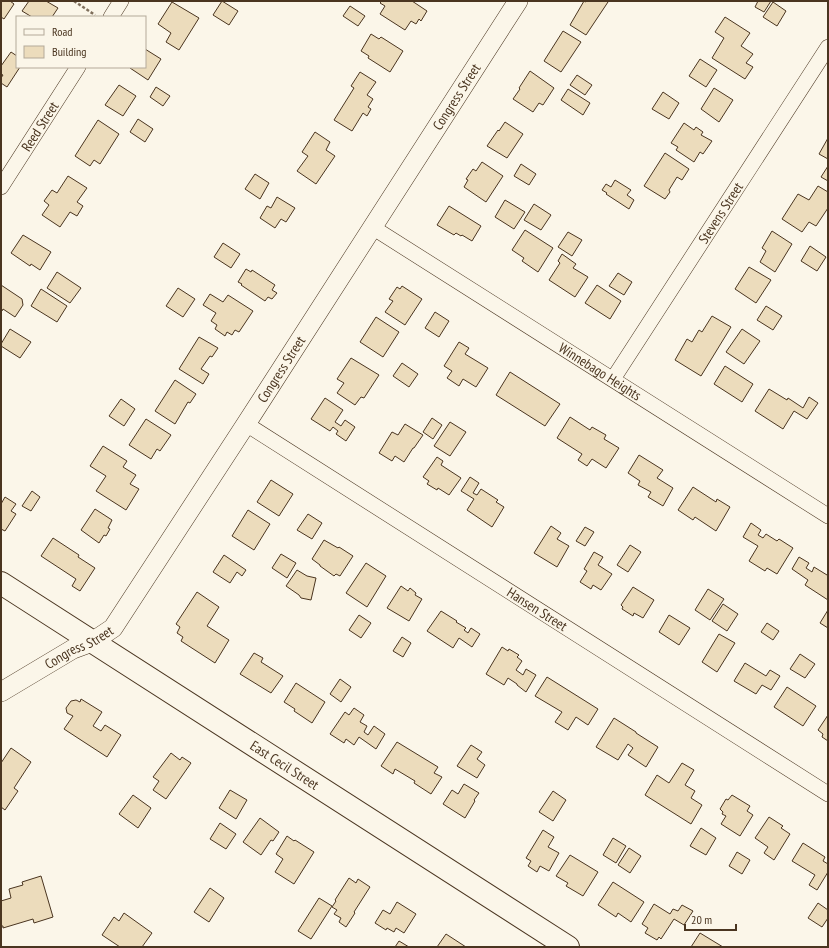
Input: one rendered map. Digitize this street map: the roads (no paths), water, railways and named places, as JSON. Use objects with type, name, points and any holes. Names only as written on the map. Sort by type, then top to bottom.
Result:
[{"type":"main road","name":"East Cecil Street","points":[[1,583],[568,947]]},
{"type":"street","points":[[112,16],[121,1]]},
{"type":"street","name":"Congress Street","points":[[1,692],[73,650],[92,642],[113,628],[518,1]]},
{"type":"street","name":"Stevens Street","points":[[612,379],[828,47]]},
{"type":"street","name":"Reed Street","points":[[1,187],[77,68]]},
{"type":"street","name":"Winnebago Heights","points":[[372,227],[828,516]]},
{"type":"street","name":"Hansen Street","points":[[246,424],[828,794]]}]
